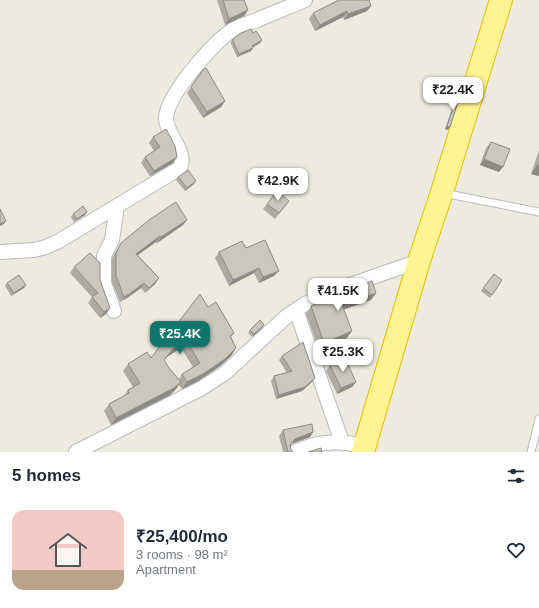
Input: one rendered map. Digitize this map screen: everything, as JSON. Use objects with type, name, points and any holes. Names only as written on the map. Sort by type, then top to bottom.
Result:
[{"type":"highway","points":[[363,450],[419,261],[442,192],[501,0]]},
{"type":"street","points":[[0,252],[34,250],[46,247],[180,168],[182,156],[166,117],[168,108],[182,83],[207,54],[234,29],[305,0]]},
{"type":"street","points":[[114,311],[104,283],[104,256],[113,236],[117,206]]},
{"type":"street","points":[[76,452],[202,388],[225,373],[287,316],[306,304],[344,287],[419,261]]},
{"type":"street","points":[[296,310],[342,442]]},
{"type":"street","points":[[295,452],[325,442],[342,442],[363,450]]},
{"type":"lane","points":[[442,192],[539,212]]},
{"type":"lane","points":[[531,452],[539,419]]},
{"type":"building","points":[[223,0],[244,0],[248,10],[229,19]]},
{"type":"building","points":[[339,0],[369,0],[371,6],[348,14],[347,11],[320,25],[313,13]]},
{"type":"building","points":[[251,29],[253,33],[256,31],[262,40],[252,46],[253,48],[239,54],[233,39],[241,33]]},
{"type":"building","points":[[206,68],[225,101],[207,112],[191,87]]},
{"type":"building","points":[[458,94],[460,95],[450,127],[447,126]]},
{"type":"building","points":[[166,129],[175,146],[177,157],[154,171],[145,157],[160,147],[153,137]]},
{"type":"building","points":[[491,142],[510,149],[503,167],[484,159]]},
{"type":"building","points":[[188,170],[196,181],[187,188],[178,177]]},
{"type":"building","points":[[277,191],[289,201],[279,213],[267,204]]},
{"type":"building","points":[[176,202],[187,220],[161,237],[160,236],[136,254],[159,278],[149,288],[144,283],[124,297],[116,276],[116,253],[121,243],[149,220]]},
{"type":"building","points":[[83,206],[87,212],[77,219],[73,214]]},
{"type":"building","points":[[0,209],[6,221],[0,224]]},
{"type":"building","points":[[265,240],[279,271],[263,277],[259,268],[233,280],[219,252],[242,241],[246,248]]},
{"type":"building","points":[[90,253],[100,263],[100,280],[110,308],[104,312],[92,297],[98,293],[74,267]]},
{"type":"building","points":[[494,274],[502,280],[492,295],[483,288]]},
{"type":"building","points":[[19,275],[26,285],[14,293],[7,283]]},
{"type":"building","points":[[372,281],[376,293],[342,305],[352,331],[324,343],[311,306]]},
{"type":"building","points":[[200,294],[208,307],[216,302],[234,333],[230,336],[236,348],[225,359],[203,374],[187,382],[182,374],[200,363],[186,341],[172,350],[164,360],[181,382],[174,388],[116,418],[109,404],[129,393],[128,390],[140,383],[128,364],[147,352],[151,358]]},
{"type":"building","points":[[260,320],[264,325],[254,334],[250,330]]},
{"type":"building","points":[[303,342],[315,378],[305,387],[279,395],[274,376],[292,371],[282,356]]},
{"type":"building","points":[[345,358],[356,382],[341,388],[330,365]]},
{"type":"building","points":[[312,424],[313,432],[295,439],[290,445],[293,452],[288,452],[283,430]]},
{"type":"building","points":[[321,448],[322,452],[308,452]]}]
